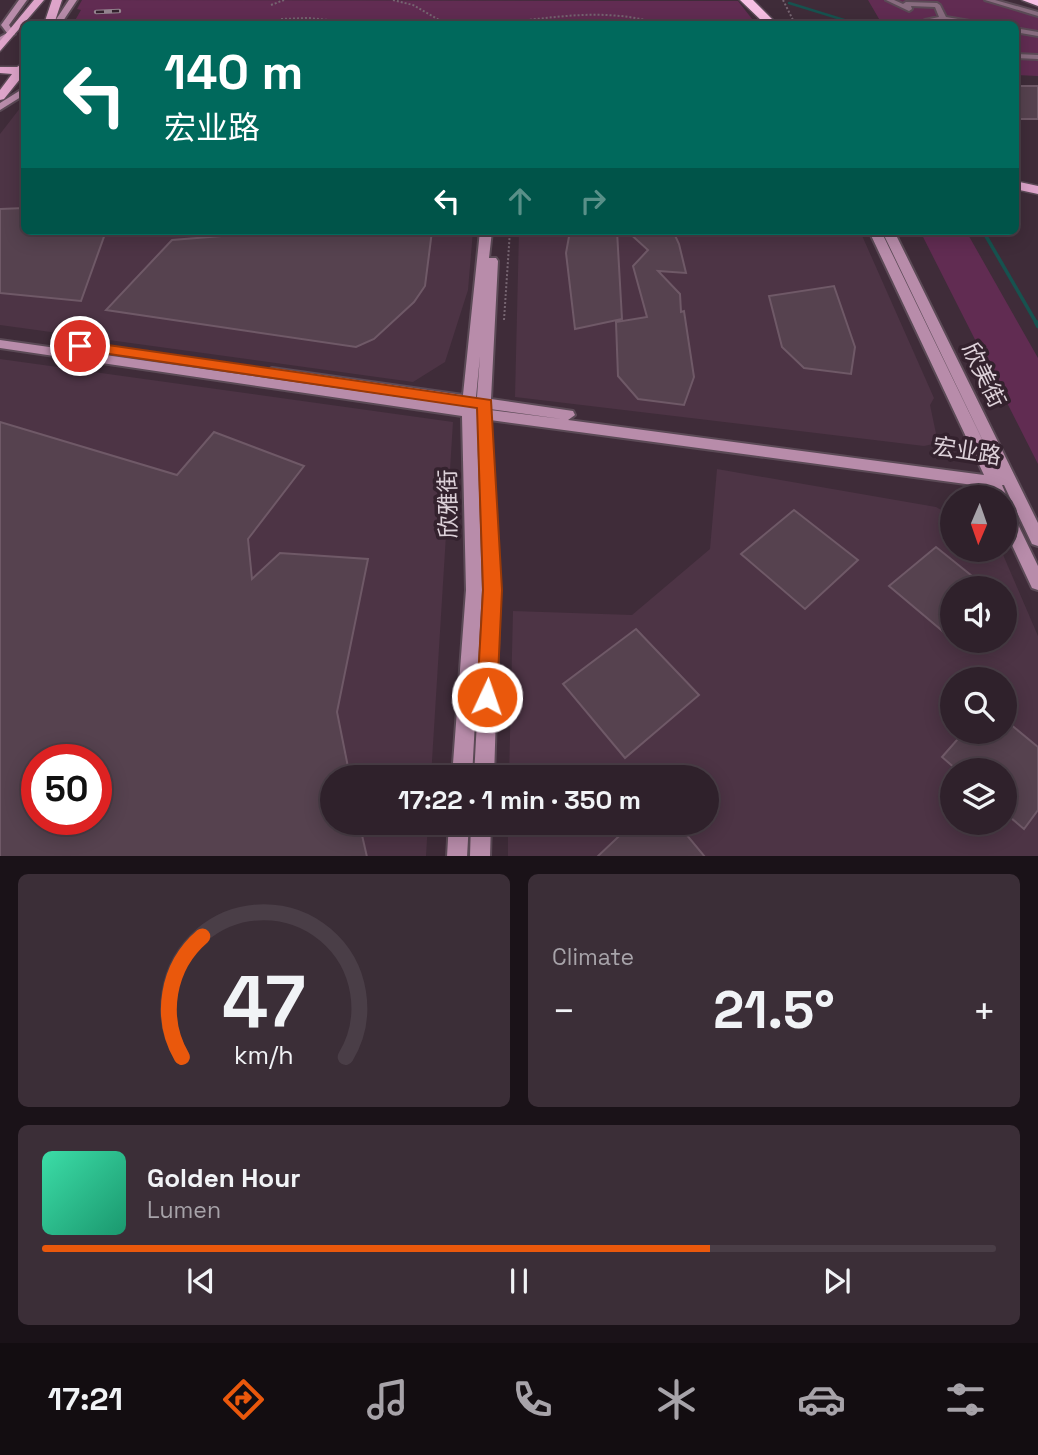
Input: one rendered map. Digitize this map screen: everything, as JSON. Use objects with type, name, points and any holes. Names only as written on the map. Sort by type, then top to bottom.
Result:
[{"type":"highway","points":[[1028,0],[1038,3]]},
{"type":"highway","points":[[747,1],[768,21]]},
{"type":"main road","points":[[22,21],[39,0]]},
{"type":"main road","points":[[50,21],[57,0]]},
{"type":"main road","points":[[0,48],[21,22]]},
{"type":"main road","points":[[0,70],[21,73]]},
{"type":"main road","points":[[0,77],[21,73]]},
{"type":"main road","points":[[0,97],[21,74]]},
{"type":"main road","points":[[1019,176],[1038,180]]},
{"type":"main road","points":[[1019,186],[1038,190]]},
{"type":"street","points":[[0,41],[11,34],[5,25],[23,0]]},
{"type":"street","points":[[59,21],[73,0]]},
{"type":"street","points":[[889,0],[909,9],[906,4],[937,5],[944,20]]},
{"type":"street","points":[[988,0],[1038,14]]},
{"type":"street","points":[[926,21],[954,21]]},
{"type":"street","points":[[1019,31],[1038,34]]},
{"type":"street","points":[[1019,56],[1038,57]]},
{"type":"street","points":[[0,107],[21,93]]},
{"type":"street","name":"欣雅街","points":[[463,765],[474,590],[477,407],[486,235]]},
{"type":"street","name":"欣雅街","points":[[485,765],[492,590],[477,407],[495,235]]},
{"type":"street","name":"欣美街","points":[[878,235],[995,485]]},
{"type":"street","name":"欣美街","points":[[891,235],[1038,539]]},
{"type":"street","name":"宏业路","points":[[0,334],[477,407]]},
{"type":"street","name":"宏业路","points":[[0,344],[992,477],[1009,477]]},
{"type":"street","points":[[1017,538],[1038,583]]},
{"type":"street","points":[[457,856],[459,835]]},
{"type":"street","points":[[480,856],[481,835]]},
{"type":"path","points":[[271,5],[284,0]]},
{"type":"path","points":[[393,0],[412,5],[441,21]]},
{"type":"path","points":[[783,0],[794,21]]},
{"type":"path","points":[[593,9],[644,16],[650,21]]},
{"type":"path","points":[[528,21],[578,10]]},
{"type":"path","points":[[281,19],[339,21]]},
{"type":"shaded area","points":[[82,0],[738,1],[754,21],[75,21],[81,10],[77,9]]},
{"type":"shaded area","points":[[868,0],[983,0],[1038,16],[1038,76],[1019,75],[1019,21],[880,21]]},
{"type":"shaded area","points":[[21,107],[21,235],[473,235],[468,290],[445,362],[413,382],[0,325],[0,134]]},
{"type":"shaded area","points":[[519,235],[862,235],[934,398],[930,405],[938,443],[924,446],[515,397]]},
{"type":"shaded area","points":[[922,235],[968,235],[1038,358],[1038,464]]},
{"type":"shaded area","points":[[0,359],[453,422],[432,765],[320,765],[320,835],[427,835],[426,856],[0,856]]},
{"type":"shaded area","points":[[717,469],[936,507],[940,509],[940,562],[1006,562],[1012,576],[940,576],[940,653],[1017,653],[1017,587],[1038,636],[1038,856],[508,856],[508,835],[719,835],[719,765],[509,765],[513,611],[632,615],[710,549]]},
{"type":"building","points":[[1019,86],[1038,86],[1038,119],[1019,119]]},
{"type":"building","points":[[21,208],[21,235],[105,235],[81,301],[0,293],[0,209]]},
{"type":"building","points":[[234,235],[431,235],[425,286],[414,302],[374,339],[356,347],[106,310],[172,240]]},
{"type":"building","points":[[569,235],[617,235],[622,319],[575,329],[566,253]]},
{"type":"building","points":[[631,235],[675,235],[686,273],[658,271],[680,294],[681,312],[684,311],[694,377],[684,405],[638,399],[618,376],[616,322],[647,317],[633,266],[648,250]]},
{"type":"building","points":[[834,286],[855,347],[851,374],[804,368],[782,347],[769,296]]},
{"type":"building","points":[[0,422],[177,475],[214,432],[304,466],[248,539],[252,579],[280,553],[368,559],[337,712],[348,765],[320,765],[320,835],[362,835],[367,856],[0,856]]},
{"type":"building","points":[[794,510],[858,560],[805,609],[741,554]]},
{"type":"building","points":[[936,547],[940,550],[940,562],[955,562],[972,576],[940,576],[940,629],[889,586]]},
{"type":"building","points":[[636,629],[699,695],[625,758],[563,684]]},
{"type":"building","points":[[1017,730],[1038,747],[1038,810],[1024,829],[1017,823],[1017,758],[942,757],[953,744],[1017,744]]},
{"type":"building","points":[[620,835],[687,835],[704,856],[598,856]]},
{"type":"waterway","points":[[789,3],[847,21]]},
{"type":"waterway","points":[[985,235],[1037,324]]},
{"type":"railway","points":[[96,12],[119,11]]},
{"type":"route","points":[[80,346],[486,404],[483,414],[492,590],[487,697]]}]
